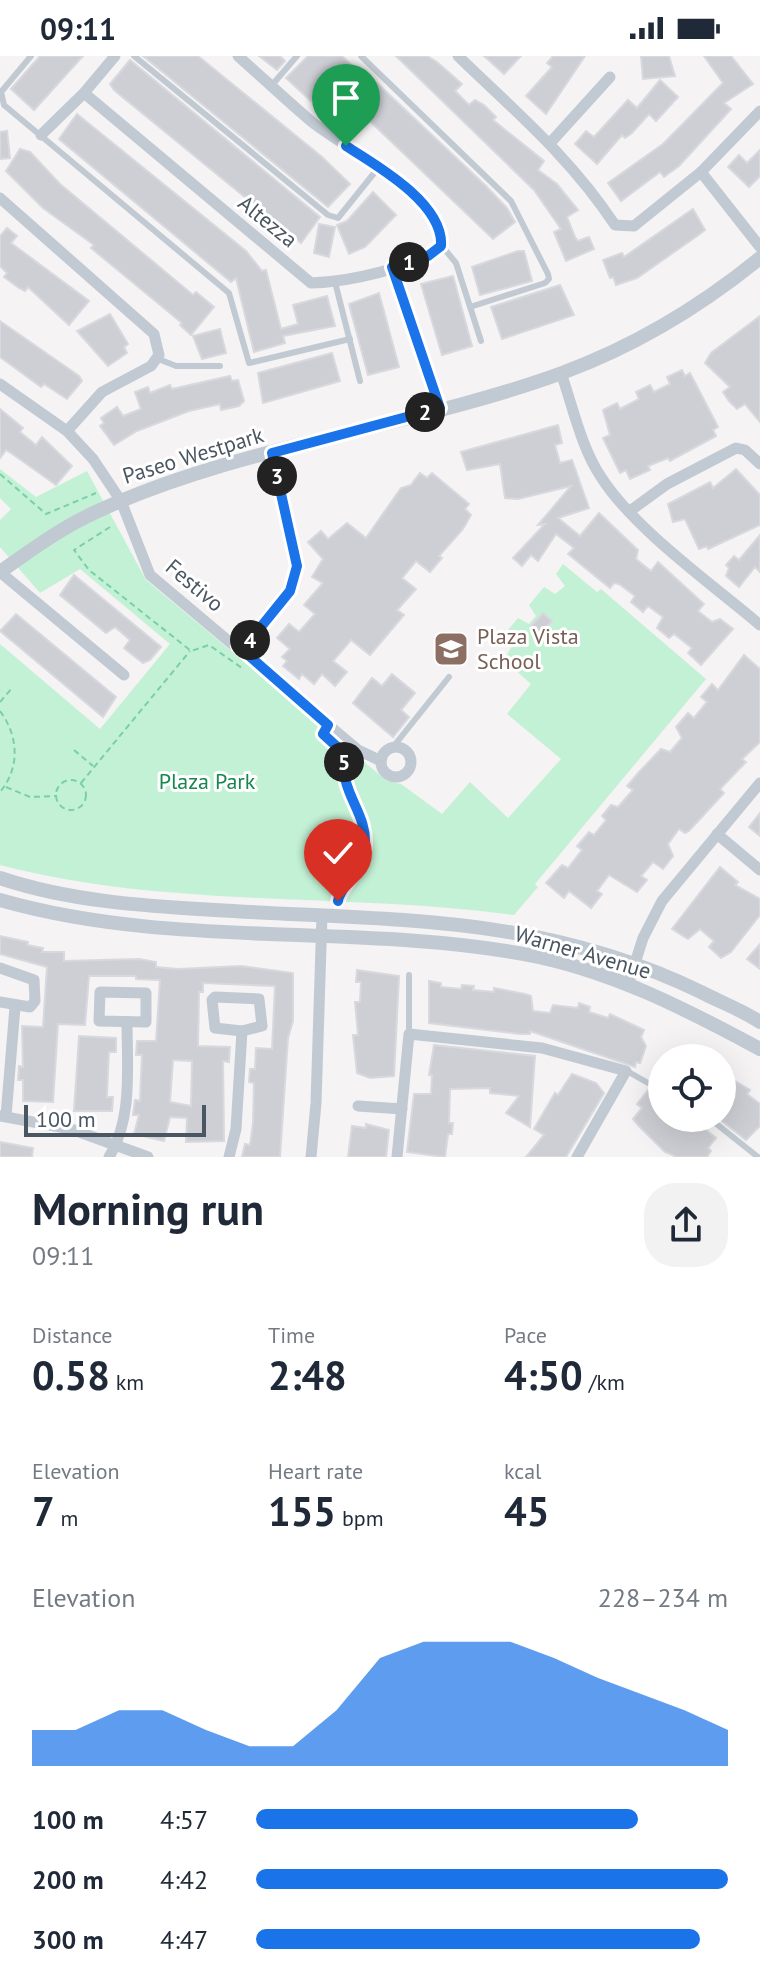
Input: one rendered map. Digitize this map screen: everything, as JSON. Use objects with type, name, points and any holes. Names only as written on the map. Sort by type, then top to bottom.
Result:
[{"type":"street","points":[[41,135],[84,93],[115,56]]},
{"type":"street","points":[[238,56],[313,122],[379,167],[419,200],[442,231],[441,246]]},
{"type":"street","points":[[459,57],[551,142],[586,182],[615,225],[634,226],[701,172],[760,111]]},
{"type":"street","points":[[551,142],[610,77]]},
{"type":"street","name":"Altezza","points":[[84,93],[311,283],[335,282],[392,267],[428,256],[441,246]]},
{"type":"street","points":[[701,172],[760,247]]},
{"type":"street","points":[[0,198],[154,334],[156,358],[151,366],[102,392],[67,431]]},
{"type":"street","name":"Paseo Westpark","points":[[0,572],[64,528],[121,501],[272,453],[561,373],[620,348],[675,319],[717,293],[760,258]]},
{"type":"street","points":[[392,267],[440,408]]},
{"type":"street","points":[[561,373],[599,474],[630,511],[760,625]]},
{"type":"street","name":"Festivo","points":[[0,384],[67,431],[93,459],[121,501],[150,575],[358,750],[381,761],[388,774],[398,777],[407,772],[411,763],[409,754],[393,747]]},
{"type":"street","points":[[630,511],[667,484],[736,448],[745,450],[760,464]]},
{"type":"street","points":[[0,572],[124,675]]},
{"type":"street","points":[[381,761],[385,752],[393,747]]},
{"type":"street","points":[[628,985],[662,901],[760,783]]},
{"type":"street","points":[[717,834],[760,870]]},
{"type":"street","name":"Warner Avenue","points":[[0,878],[94,899],[162,907],[456,922],[548,937],[672,978],[760,1022]]},
{"type":"street","name":"Warner Avenue","points":[[0,900],[45,913],[116,925],[460,944],[528,955],[628,985],[677,1004],[760,1049]]},
{"type":"street","points":[[311,1157],[322,915]]},
{"type":"street","points":[[0,968],[30,975],[34,980],[35,1001],[30,1007],[15,1007],[0,1002]]},
{"type":"street","points":[[100,992],[146,993],[146,1022],[127,1022],[99,1021],[100,992]]},
{"type":"street","points":[[259,999],[262,1026],[242,1031],[215,1028],[212,1000],[259,999]]},
{"type":"street","points":[[15,1007],[3,1116],[71,1129],[112,1152],[148,1157]]},
{"type":"street","points":[[112,1152],[126,1103],[127,1022]]},
{"type":"street","points":[[229,1157],[236,1129],[242,1031]]},
{"type":"street","points":[[397,1157],[409,1034],[542,1048],[626,1071],[577,1157]]},
{"type":"street","points":[[358,1106],[402,1109]]},
{"type":"lane","points":[[31,56],[1,92],[4,105],[229,293],[249,363],[350,339]]},
{"type":"lane","points":[[134,56],[328,215],[338,218],[347,211],[379,167]]},
{"type":"lane","points":[[272,85],[297,56]]},
{"type":"lane","points":[[361,56],[511,201],[548,274],[549,279],[545,283],[470,307]]},
{"type":"lane","points":[[441,246],[456,263],[481,341]]},
{"type":"lane","points":[[335,282],[360,381]]},
{"type":"lane","points":[[156,358],[176,366],[220,366]]},
{"type":"lane","points":[[238,646],[247,644],[295,580],[297,566],[272,453]]},
{"type":"lane","points":[[393,747],[449,677]]},
{"type":"lane","points":[[409,975],[409,1034]]},
{"type":"lane","points":[[626,1071],[648,1083]]},
{"type":"lane","points":[[727,1132],[758,1157]]},
{"type":"path","points":[[0,474],[46,514],[96,493]]},
{"type":"path","points":[[110,527],[74,550],[89,570],[190,651]]},
{"type":"path","points":[[81,783],[190,651],[201,646],[214,647],[241,668],[250,659]]},
{"type":"path","points":[[0,702],[13,687]]},
{"type":"path","points":[[0,711],[15,737],[13,763],[0,792]]},
{"type":"path","points":[[74,750],[94,767]]},
{"type":"path","points":[[338,901],[339,893],[358,869],[365,846],[360,817],[343,781],[345,754]]},
{"type":"path","points":[[57,796],[63,782],[81,783]]},
{"type":"path","points":[[57,796],[66,808],[80,807],[86,795],[81,783]]},
{"type":"path","points":[[5,786],[30,797],[57,796]]},
{"type":"green space","name":"Plaza Park","points":[[0,469],[36,497],[87,471],[146,580],[387,781],[401,784],[442,814],[470,782],[508,818],[561,759],[507,714],[531,684],[504,660],[512,646],[503,636],[518,618],[529,624],[536,616],[529,605],[544,587],[555,594],[565,586],[556,574],[563,564],[597,592],[601,589],[706,679],[535,884],[538,887],[514,915],[450,908],[127,888],[63,879],[0,865],[0,644],[100,729],[170,644],[80,569],[40,593],[0,547],[0,520],[11,509],[0,498]]},
{"type":"building","points":[[40,56],[83,56],[34,110],[11,89]]},
{"type":"building","points":[[143,56],[198,56],[322,157],[350,184],[328,207]]},
{"type":"building","points":[[259,56],[280,56],[285,61],[277,70]]},
{"type":"building","points":[[308,56],[342,56],[360,73],[363,70],[486,186],[507,208],[515,222],[493,239],[329,82],[311,101],[286,78]]},
{"type":"building","points":[[396,56],[427,56],[437,62],[462,84],[455,91],[469,105],[475,100],[484,105],[496,117],[493,120],[544,161],[538,170],[557,184],[578,210],[567,217],[575,237],[578,241],[589,237],[594,249],[566,261],[554,232],[561,229],[534,190]]},
{"type":"building","points":[[484,56],[521,56],[504,74]]},
{"type":"building","points":[[553,56],[585,56],[546,114],[526,96],[552,67],[547,63]]},
{"type":"building","points":[[641,56],[669,56],[675,76],[643,79]]},
{"type":"building","points":[[704,56],[731,56],[753,84],[724,103],[731,109],[679,166],[664,177],[660,172],[621,201],[608,183],[663,144],[723,83]]},
{"type":"building","points":[[130,60],[320,217],[301,243],[114,90],[110,84]]},
{"type":"building","points":[[660,80],[678,97],[656,121],[649,114],[632,133],[625,138],[622,135],[597,164],[575,144],[586,131],[594,137],[628,100],[637,108]]},
{"type":"building","points":[[77,114],[246,251],[262,271],[266,270],[281,329],[298,324],[293,305],[327,296],[335,326],[283,336],[285,343],[254,352],[236,278],[231,282],[59,139]]},
{"type":"building","points":[[7,131],[10,158],[0,159],[0,132]]},
{"type":"building","points":[[20,149],[30,152],[60,184],[193,295],[196,292],[214,307],[191,335],[180,325],[182,323],[91,248],[94,245],[43,208],[6,171]]},
{"type":"building","points":[[760,150],[760,176],[749,187],[728,167],[739,155],[747,163]]},
{"type":"building","points":[[373,192],[396,215],[365,247],[349,254],[337,225],[347,221]]},
{"type":"building","points":[[693,209],[705,230],[637,278],[616,285],[603,260],[622,253],[624,257]]},
{"type":"building","points":[[319,224],[335,227],[329,257],[314,253]]},
{"type":"building","points":[[7,228],[17,236],[11,243],[89,301],[69,325],[28,287],[25,291],[4,277],[7,273],[0,266],[0,236]]},
{"type":"building","points":[[524,251],[532,281],[480,295],[472,267]]},
{"type":"building","points":[[453,276],[472,346],[442,355],[421,284]]},
{"type":"building","points":[[560,285],[574,315],[502,339],[491,307]]},
{"type":"building","points":[[379,293],[399,367],[368,375],[349,304]]},
{"type":"building","points":[[110,314],[128,344],[124,347],[127,353],[108,366],[77,331]]},
{"type":"building","points":[[760,316],[760,422],[745,404],[737,409],[729,401],[723,392],[730,387],[705,363],[711,353]]},
{"type":"building","points":[[0,321],[79,376],[82,381],[67,399],[44,384],[41,387],[0,357]]},
{"type":"building","points":[[220,329],[226,353],[202,359],[193,336]]},
{"type":"building","points":[[332,353],[340,381],[263,403],[258,373]]},
{"type":"building","points":[[682,370],[685,376],[690,373],[718,427],[713,430],[716,436],[670,461],[668,458],[648,466],[650,470],[630,479],[626,470],[620,473],[603,438],[610,435],[603,410],[617,403],[620,409],[639,399],[636,392],[650,385],[654,392],[670,384],[667,377]]},
{"type":"building","points":[[230,376],[232,381],[238,380],[244,401],[239,406],[221,410],[220,404],[189,411],[137,431],[114,445],[100,426],[104,423],[101,418],[117,407],[123,416],[141,409],[135,392],[148,387],[150,393],[170,385],[172,389]]},
{"type":"building","points":[[0,409],[23,428],[20,432],[36,445],[42,437],[72,466],[56,485],[6,450],[0,458]]},
{"type":"building","points":[[558,425],[562,443],[555,445],[560,463],[572,460],[589,508],[558,518],[580,536],[599,513],[638,550],[636,559],[651,571],[658,562],[704,604],[698,611],[712,622],[720,619],[733,629],[701,665],[688,653],[692,648],[674,634],[669,638],[657,628],[663,617],[648,606],[643,612],[631,602],[635,596],[619,584],[614,583],[610,588],[568,554],[574,548],[556,534],[538,561],[531,555],[522,566],[513,558],[545,524],[538,525],[571,486],[518,499],[505,498],[500,464],[467,470],[461,452]]},
{"type":"building","points":[[736,469],[760,495],[760,525],[708,549],[707,546],[699,549],[685,519],[673,522],[668,504],[710,482],[713,488]]},
{"type":"building","points":[[420,473],[427,478],[432,473],[469,504],[465,509],[471,515],[463,529],[439,556],[442,558],[430,572],[416,561],[402,578],[416,589],[397,610],[404,615],[370,655],[351,640],[333,661],[347,672],[335,686],[322,674],[314,684],[302,674],[299,679],[283,666],[287,661],[282,657],[290,649],[277,638],[289,624],[299,632],[315,614],[304,605],[323,583],[312,577],[323,559],[308,542],[321,531],[328,539],[347,523],[366,538],[401,488],[411,485]]},
{"type":"building","points":[[760,535],[760,572],[755,567],[739,587],[726,576],[729,568],[726,565],[734,556],[739,560]]},
{"type":"building","points":[[74,575],[161,647],[150,660],[143,663],[124,648],[130,640],[115,627],[106,633],[60,595]]},
{"type":"building","points":[[543,613],[552,621],[540,634],[531,626]]},
{"type":"building","points":[[16,614],[116,697],[103,717],[0,631]]},
{"type":"building","points":[[744,655],[760,669],[760,742],[742,759],[746,762],[720,789],[724,793],[689,831],[685,833],[679,829],[668,844],[673,856],[663,869],[653,862],[641,876],[647,880],[637,892],[609,875],[597,891],[602,894],[591,908],[569,891],[564,898],[546,883],[562,865],[568,868],[582,850],[577,846],[589,832],[594,835],[606,820],[602,816],[611,805],[618,807],[633,790],[627,786],[639,772],[661,749],[670,752],[682,738],[676,727],[688,713],[694,718],[707,702],[701,697],[712,684],[718,690]]},
{"type":"building","points":[[392,674],[415,693],[401,710],[409,717],[393,737],[353,703],[372,678],[382,686]]},
{"type":"building","points":[[760,813],[760,836],[749,827]]},
{"type":"building","points":[[720,867],[738,882],[735,885],[760,899],[760,915],[731,952],[721,958],[709,947],[714,941],[700,929],[688,939],[672,929]]},
{"type":"building","points":[[0,936],[28,942],[27,945],[43,948],[42,952],[64,952],[64,961],[139,959],[156,962],[156,967],[178,969],[241,966],[293,973],[293,1021],[288,1038],[280,1157],[242,1157],[245,1144],[250,1145],[253,1123],[254,1083],[249,1082],[250,1069],[255,1069],[256,1048],[272,1049],[275,986],[203,983],[203,992],[199,992],[198,1046],[230,1047],[229,1062],[223,1061],[224,1141],[186,1142],[187,1118],[170,1117],[164,1141],[134,1134],[139,1115],[133,1115],[135,1100],[140,1101],[142,1055],[136,1055],[137,1041],[156,1041],[160,980],[136,979],[136,976],[89,976],[85,1025],[58,1024],[53,1102],[23,1101],[23,1080],[18,1080],[19,1066],[23,1067],[22,1026],[43,1027],[47,967],[0,954]],"holes":[[[173,1060],[192,1061],[191,1106],[170,1102]]]},
{"type":"building","points":[[760,944],[760,969],[747,959]]},
{"type":"building","points":[[357,970],[399,976],[394,1076],[370,1078],[357,1073],[353,1035],[358,1035],[355,1002],[360,1002],[361,982],[356,982]]},
{"type":"building","points":[[429,981],[441,983],[441,987],[461,989],[462,985],[474,986],[473,990],[494,992],[494,988],[525,994],[531,996],[533,1011],[550,1013],[553,1005],[578,1008],[579,1003],[590,1007],[589,1012],[608,1018],[610,1014],[644,1030],[641,1037],[646,1046],[640,1063],[636,1062],[635,1067],[530,1031],[530,1034],[520,1034],[429,1023]]},
{"type":"building","points":[[79,1036],[116,1038],[116,1052],[109,1052],[107,1097],[113,1097],[112,1111],[74,1111]]},
{"type":"building","points":[[434,1045],[535,1056],[530,1127],[506,1113],[519,1096],[490,1093],[490,1088],[450,1089],[449,1123],[453,1123],[445,1157],[407,1152],[414,1094],[431,1094],[432,1075],[429,1075]]},
{"type":"building","points":[[572,1074],[596,1083],[604,1093],[566,1157],[526,1157],[544,1135],[534,1129],[555,1093],[558,1095]]},
{"type":"building","points":[[736,1082],[750,1090],[747,1094],[760,1104],[760,1126],[746,1140],[736,1132]]},
{"type":"building","points":[[648,1090],[648,1132],[708,1132],[716,1138],[708,1148],[711,1151],[707,1157],[677,1157],[665,1152],[633,1119],[642,1108],[637,1104]]},
{"type":"building","points":[[366,1124],[389,1130],[386,1157],[348,1157],[352,1126],[366,1128]]},
{"type":"building","points":[[0,1142],[33,1148],[32,1157],[0,1157]]},
{"type":"place","name":"Plaza Vista School","points":[[451,649]]},
{"type":"route","points":[[338,901],[339,893],[348,886],[358,869],[365,846],[360,817],[343,781],[345,754],[323,734],[328,725],[238,646],[247,644],[290,591],[295,580],[297,566],[272,453],[440,408],[392,267],[428,256],[441,246],[442,231],[419,200],[379,167],[346,146]]}]
